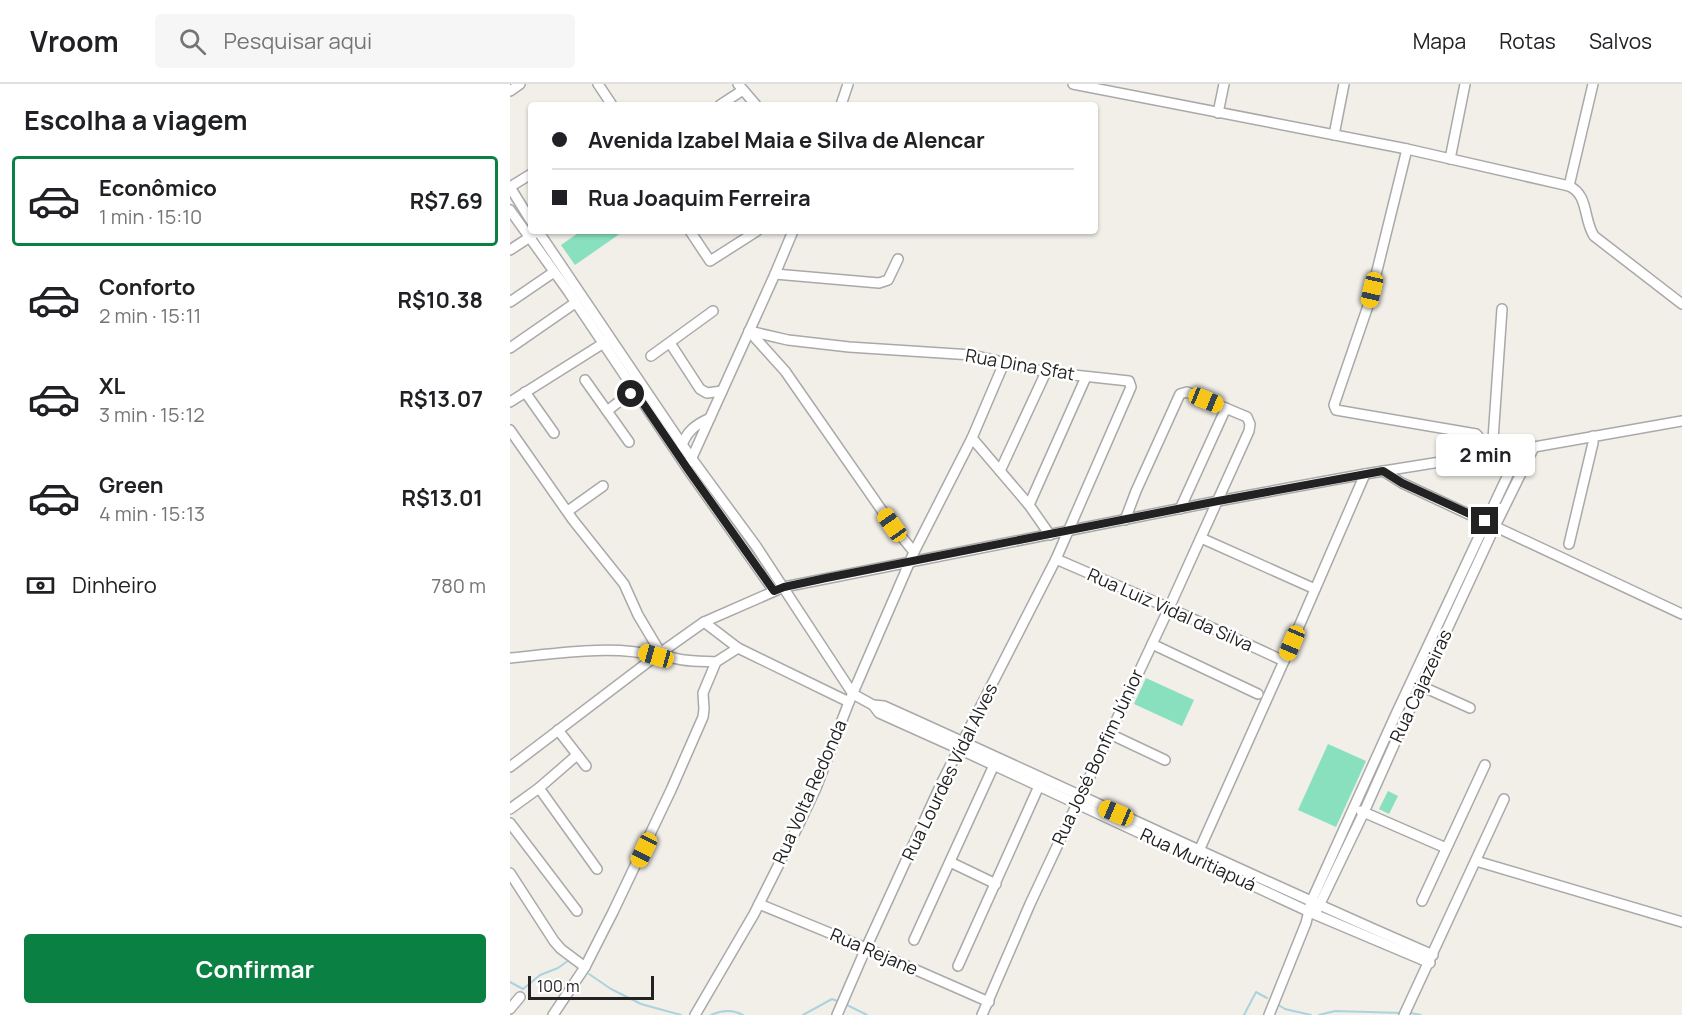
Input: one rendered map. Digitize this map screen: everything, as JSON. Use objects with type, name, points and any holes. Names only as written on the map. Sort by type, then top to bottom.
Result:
[{"type":"street","points":[[510,91],[520,84]]},
{"type":"street","points":[[598,84],[610,102]]},
{"type":"street","points":[[842,102],[848,84]]},
{"type":"street","points":[[1073,84],[1407,149],[1569,186],[1578,191],[1582,197],[1588,224],[1594,236],[1682,304]]},
{"type":"street","points":[[1218,113],[1224,84]]},
{"type":"street","points":[[1334,135],[1344,84]]},
{"type":"street","points":[[1450,159],[1465,84]]},
{"type":"street","points":[[1569,186],[1593,84]]},
{"type":"street","points":[[724,102],[741,87],[754,102]]},
{"type":"street","points":[[1407,149],[1369,303],[1334,405],[1336,410],[1476,434],[1481,455]]},
{"type":"street","points":[[528,176],[510,187],[528,216]]},
{"type":"street","points":[[510,210],[528,227]]},
{"type":"street","points":[[510,250],[534,234]]},
{"type":"street","points":[[535,234],[554,272],[572,289],[575,303],[607,341],[634,390],[687,468],[727,516],[756,546],[784,587],[851,698]]},
{"type":"street","points":[[536,234],[607,341],[683,443],[747,551],[774,591]]},
{"type":"street","points":[[692,234],[710,261],[751,234]]},
{"type":"street","points":[[687,468],[792,234]]},
{"type":"street","points":[[775,274],[879,283],[888,280],[898,259]]},
{"type":"street","points":[[510,302],[554,272]]},
{"type":"street","points":[[510,348],[575,303]]},
{"type":"street","points":[[1492,453],[1502,309]]},
{"type":"street","points":[[651,356],[713,311]]},
{"type":"street","points":[[749,331],[785,371],[892,525],[914,552]]},
{"type":"street","name":"Rua Dina Sfat","points":[[749,331],[788,340],[849,347],[972,355],[1046,372],[1128,381],[1131,387],[1068,531]]},
{"type":"street","points":[[510,402],[607,341]]},
{"type":"street","points":[[670,343],[700,389],[707,393],[722,392]]},
{"type":"street","name":"Rua Volta Redonda","points":[[695,1015],[759,904],[816,788],[851,698],[914,552],[972,438],[1004,363]]},
{"type":"street","points":[[1000,471],[1046,372]]},
{"type":"street","points":[[1029,505],[1086,377]]},
{"type":"street","points":[[585,380],[628,442]]},
{"type":"street","points":[[607,411],[634,390]]},
{"type":"street","points":[[525,392],[554,433]]},
{"type":"street","points":[[1125,520],[1178,396],[1187,392],[1226,408],[1180,509]]},
{"type":"street","name":"Rua José Bonfim Júnior","points":[[982,1015],[1030,904],[1169,608],[1249,430],[1250,420],[1246,416],[1226,408]]},
{"type":"street","points":[[678,455],[692,428],[710,418]]},
{"type":"street","points":[[510,768],[658,654],[704,622],[784,587],[1218,501],[1682,421]]},
{"type":"street","points":[[510,430],[573,520],[624,584],[658,654]]},
{"type":"street","points":[[1569,544],[1593,436]]},
{"type":"street","points":[[972,438],[1029,505],[1050,535]]},
{"type":"street","name":"Rua Cajazeiras","points":[[1269,1015],[1306,923],[1364,812],[1495,526],[1534,447]]},
{"type":"street","name":"Rua Cajazeiras","points":[[1313,908],[1353,808],[1520,449]]},
{"type":"street","points":[[1383,471],[1402,483],[1682,614]]},
{"type":"street","points":[[1197,855],[1365,474]]},
{"type":"street","points":[[568,511],[603,486]]},
{"type":"street","name":"Rua Lourdes Vídal Alves","points":[[837,1015],[942,782],[1056,560],[1068,531]]},
{"type":"street","points":[[1201,538],[1315,589]]},
{"type":"street","points":[[747,551],[756,546]]},
{"type":"street","name":"Rua Luiz Vidal da Silva","points":[[1056,560],[1169,608],[1284,661]]},
{"type":"street","name":"Rua Muritiapuá","points":[[704,622],[738,648],[851,698],[884,706],[1078,800],[1313,908],[1431,959]]},
{"type":"street","points":[[1152,644],[1258,694]]},
{"type":"street","points":[[553,1015],[585,968],[644,850],[699,727],[704,709],[703,693],[716,662],[738,648]]},
{"type":"street","points":[[510,658],[606,650],[636,651],[716,662]]},
{"type":"street","points":[[1421,686],[1470,708]]},
{"type":"street","points":[[558,730],[586,766]]},
{"type":"street","points":[[1110,734],[1165,760]]},
{"type":"street","name":"Rua Muritiapuá","points":[[962,745],[994,765],[1039,786],[1078,800]]},
{"type":"street","points":[[510,809],[539,788],[577,755]]},
{"type":"street","points":[[914,940],[994,765]]},
{"type":"street","points":[[1422,901],[1485,765]]},
{"type":"street","points":[[958,966],[1039,786]]},
{"type":"street","points":[[539,788],[597,869]]},
{"type":"street","points":[[1404,1015],[1504,799]]},
{"type":"street","points":[[1353,808],[1446,848]]},
{"type":"street","points":[[510,823],[577,911]]},
{"type":"street","points":[[1476,861],[1682,922]]},
{"type":"street","points":[[950,862],[996,884]]},
{"type":"street","points":[[510,873],[561,949],[585,968]]},
{"type":"street","name":"Rua Rejane","points":[[759,904],[989,1002]]},
{"type":"street","points":[[510,1009],[520,997]]},
{"type":"green space","points":[[577,234],[620,234],[575,265],[561,245]]},
{"type":"green space","points":[[1146,678],[1194,700],[1182,726],[1134,704]]},
{"type":"green space","points":[[1328,744],[1366,761],[1336,827],[1298,810]]},
{"type":"green space","points":[[1388,791],[1398,796],[1389,814],[1379,809]]},
{"type":"waterway","points":[[510,982],[523,989],[540,975],[558,968],[569,960]]},
{"type":"waterway","points":[[589,974],[611,989],[641,1004],[681,1015]]},
{"type":"waterway","points":[[1244,1015],[1256,992],[1267,998]]},
{"type":"waterway","points":[[803,1015],[832,999],[840,1002]]},
{"type":"waterway","points":[[845,1004],[867,1015]]},
{"type":"waterway","points":[[1277,1004],[1285,1009],[1311,1015]]},
{"type":"waterway","points":[[711,1015],[727,1011],[743,1015]]},
{"type":"waterway","points":[[1319,1015],[1335,1011],[1402,1013]]},
{"type":"waterway","points":[[1411,1013],[1421,1015]]},
{"type":"route","points":[[631,394],[634,390],[774,591],[826,578],[1383,471],[1402,483],[1485,521]]}]
